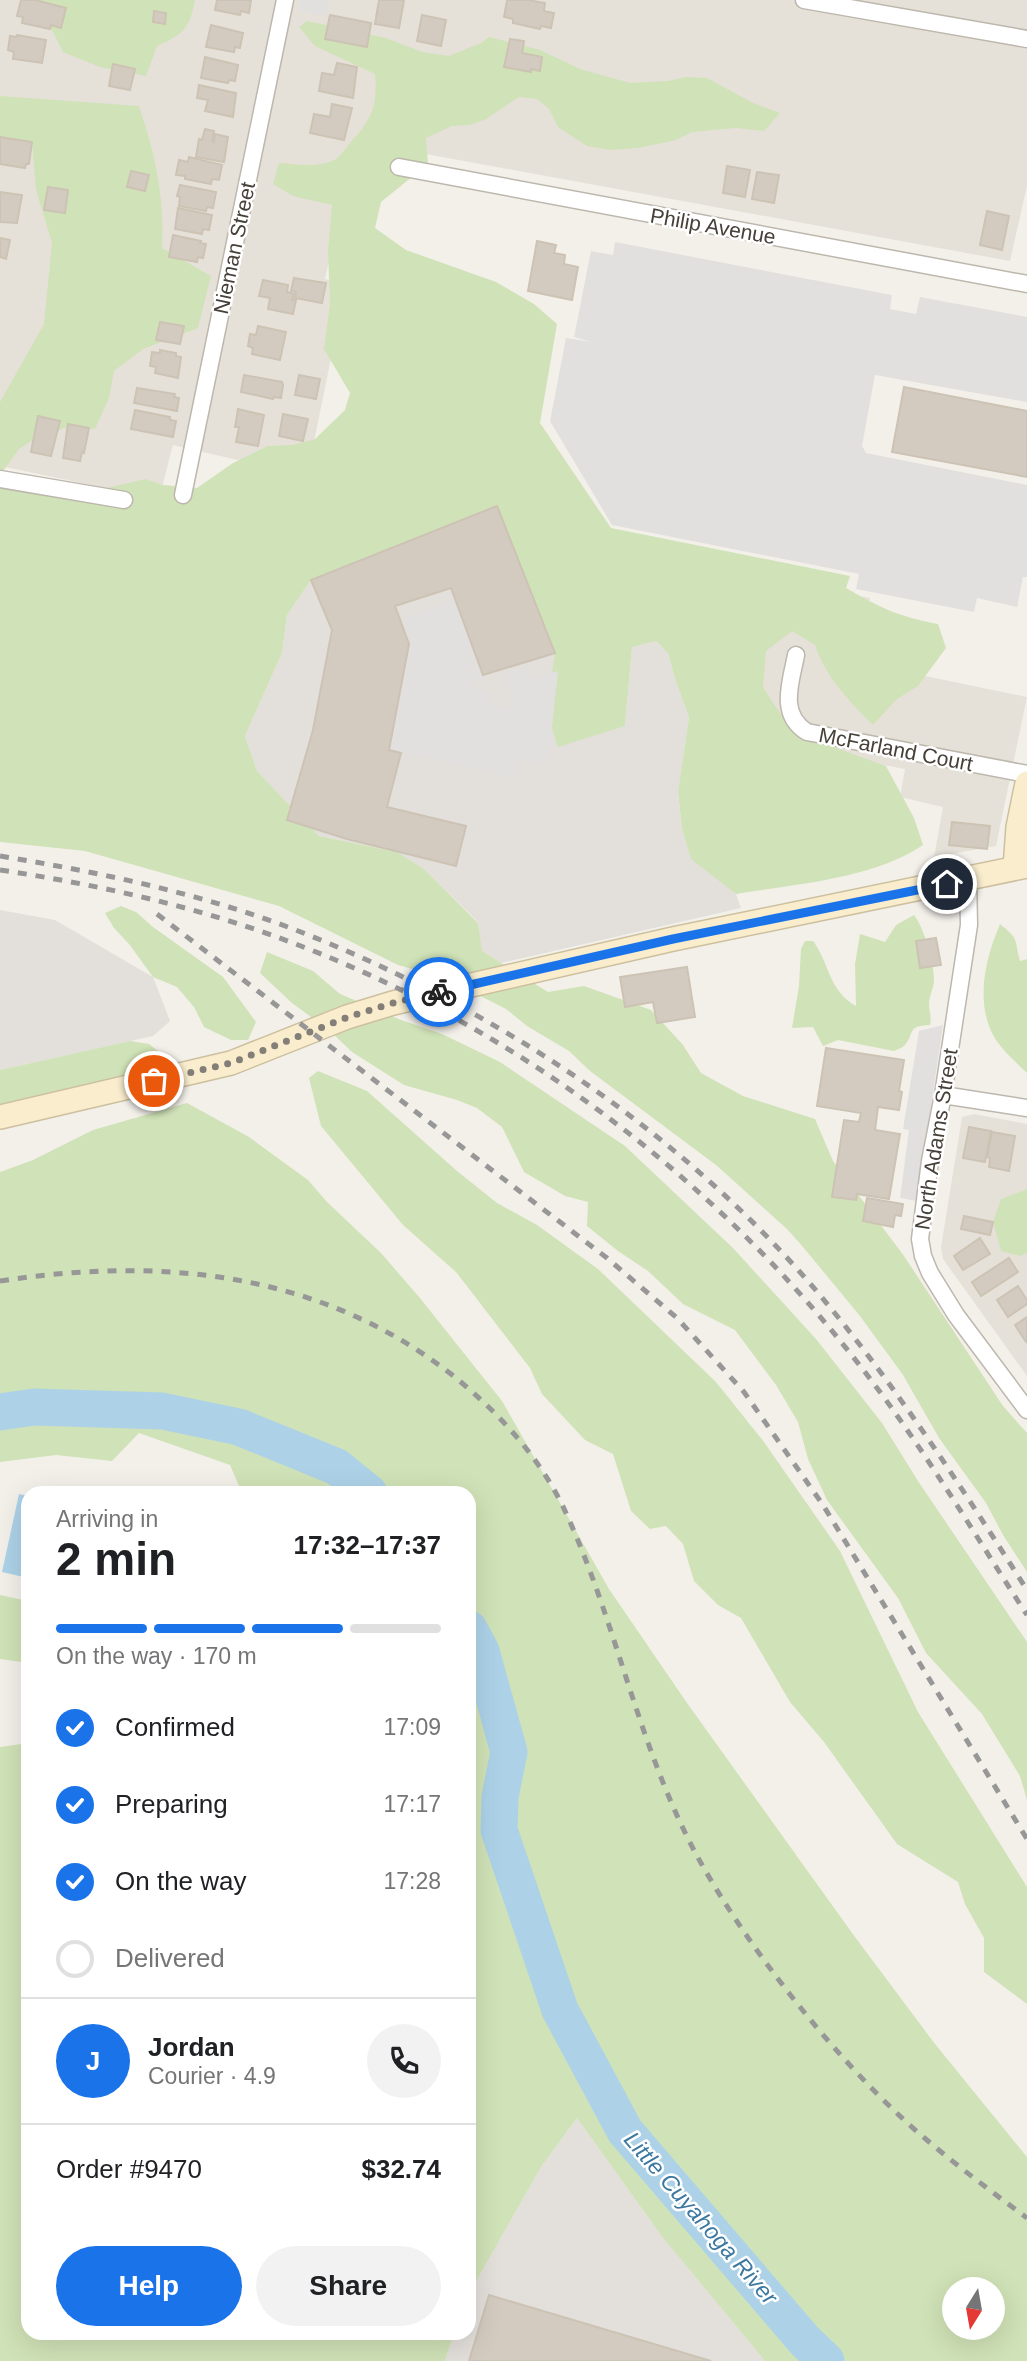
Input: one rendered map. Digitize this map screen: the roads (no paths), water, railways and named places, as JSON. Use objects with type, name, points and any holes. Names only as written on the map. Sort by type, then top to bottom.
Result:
[{"type":"street","name":"Nieman Street","points":[[183,495],[285,0]]},
{"type":"street","points":[[804,0],[1027,39]]},
{"type":"street","name":"Philip Avenue","points":[[399,167],[1027,284]]},
{"type":"street","points":[[0,480],[124,500]]},
{"type":"street","name":"McFarland Court","points":[[796,655],[789,694],[789,711],[797,726],[807,732],[1027,774]]},
{"type":"street","points":[[0,1117],[231,1063],[348,1017],[393,1003],[673,939],[1021,867],[1018,827],[1027,783]]},
{"type":"street","name":"North Adams Street","points":[[968,879],[969,925],[921,1224],[923,1256],[930,1273],[956,1315],[1027,1410]]},
{"type":"street","points":[[943,1095],[1027,1108]]},
{"type":"water","points":[[19,1494],[21,1494],[21,1576],[2,1572]]},
{"type":"waterway","name":"Little Cuyahoga River","points":[[0,1412],[34,1407],[162,1411],[239,1427],[337,1467],[360,1486]]},
{"type":"waterway","name":"Little Cuyahoga River","points":[[476,1642],[481,1651],[509,1752],[500,1797],[499,1830],[560,2010],[625,2131],[805,2341],[826,2361]]},
{"type":"railway","points":[[0,856],[155,887],[231,908],[306,934],[378,965],[449,1001],[518,1040],[585,1083],[648,1130],[709,1181],[766,1236],[819,1294],[902,1402],[1027,1590]]},
{"type":"railway","points":[[0,870],[150,899],[239,924],[330,958],[418,998],[502,1046],[583,1099],[660,1158],[732,1223],[799,1293],[861,1367],[905,1427],[1027,1615]]},
{"type":"railway","points":[[157,914],[607,1258],[677,1318],[744,1392],[823,1505],[1027,1839]]},
{"type":"railway","points":[[0,1281],[121,1271],[181,1273],[239,1280],[296,1294],[352,1315],[405,1342],[472,1392],[518,1439],[556,1493],[600,1598],[658,1771],[696,1854],[738,1923],[789,1994],[874,2090],[932,2144],[1027,2218]]}]
